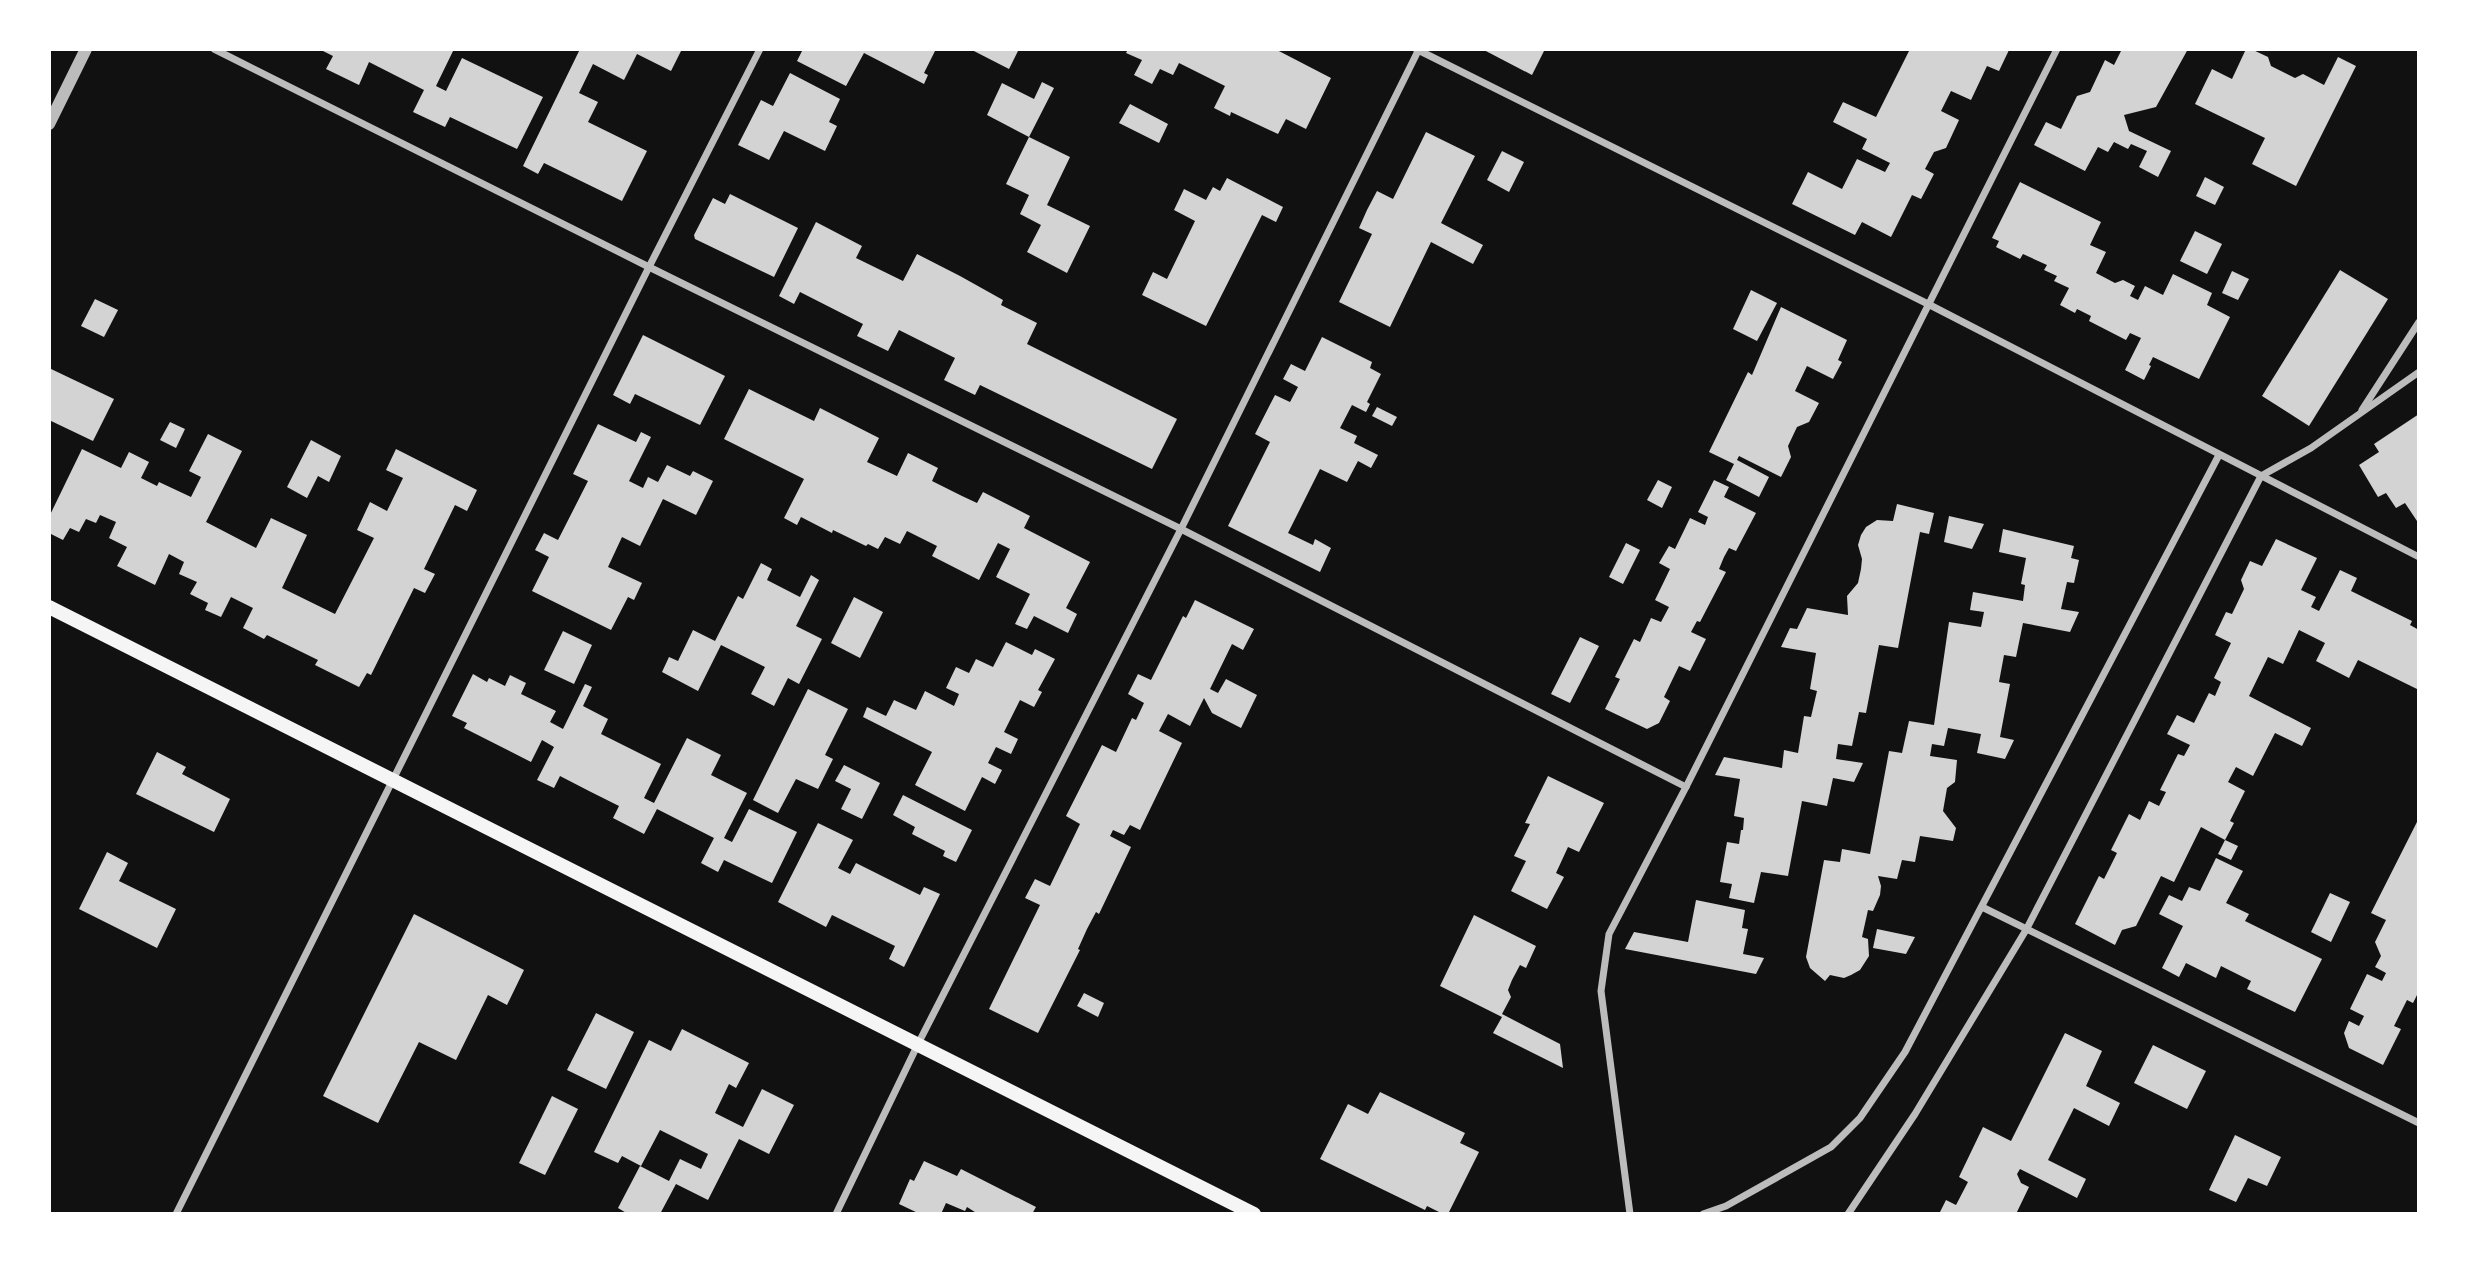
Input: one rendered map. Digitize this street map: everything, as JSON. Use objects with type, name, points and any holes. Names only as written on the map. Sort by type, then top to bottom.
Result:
[{"type":"main road","points":[[49,607],[1254,1214]]},
{"type":"street","points":[[49,124],[86,49]]},
{"type":"street","points":[[214,49],[1181,529],[1686,787]]},
{"type":"street","points":[[176,1214],[760,49]]},
{"type":"street","points":[[1630,1214],[1601,991],[1609,934],[1686,787],[2057,49]]},
{"type":"street","points":[[836,1214],[918,1044],[1181,529],[1418,50],[1928,304],[2419,557]]},
{"type":"street","points":[[2360,412],[2419,322]]},
{"type":"street","points":[[1848,1214],[1915,1114],[2026,930],[2261,476],[2311,448],[2419,372]]},
{"type":"street","points":[[1703,1214],[1737,1200],[1831,1147],[1860,1118],[1905,1052],[2219,455]]},
{"type":"street","points":[[1982,907],[2419,1123]]},
{"type":"building","points":[[319,49],[454,49],[436,86],[446,91],[462,58],[543,97],[517,149],[450,117],[445,127],[413,112],[424,90],[369,62],[359,85],[326,69],[333,56]]},
{"type":"building","points":[[580,49],[682,49],[671,71],[637,54],[624,80],[593,64],[579,93],[598,102],[588,122],[647,151],[622,201],[544,163],[538,174],[523,166]]},
{"type":"building","points":[[803,49],[936,49],[924,73],[928,75],[924,84],[864,53],[846,86],[797,61]]},
{"type":"building","points":[[970,49],[1019,49],[1009,69]]},
{"type":"building","points":[[1128,49],[1275,49],[1331,78],[1306,129],[1286,119],[1278,134],[1231,112],[1230,116],[1214,108],[1225,86],[1179,63],[1173,75],[1160,69],[1152,84],[1134,75],[1142,60],[1126,53]]},
{"type":"building","points":[[1482,49],[1545,49],[1532,75]]},
{"type":"building","points":[[1910,49],[2009,50],[1999,71],[1987,66],[1971,100],[1951,91],[1941,111],[1959,120],[1946,148],[1934,152],[1925,169],[1934,174],[1921,199],[1912,195],[1891,237],[1862,222],[1855,235],[1792,204],[1808,172],[1842,189],[1857,159],[1885,172],[1890,163],[1862,149],[1867,139],[1833,122],[1843,102],[1876,117]]},
{"type":"building","points":[[2122,49],[2188,49],[2156,107],[2124,115],[2129,131],[2171,151],[2158,177],[2139,167],[2147,151],[2131,144],[2128,149],[2114,142],[2108,152],[2098,147],[2085,171],[2034,145],[2046,122],[2061,129],[2077,96],[2090,92],[2105,60],[2114,65]]},
{"type":"building","points":[[2246,49],[2268,57],[2271,66],[2295,78],[2303,74],[2324,85],[2338,57],[2356,66],[2296,186],[2252,164],[2265,138],[2195,104],[2212,69],[2232,79]]},
{"type":"building","points":[[790,73],[840,99],[829,122],[837,126],[825,151],[784,131],[769,160],[738,145],[761,100],[773,106]]},
{"type":"building","points":[[1042,82],[1054,88],[1029,137],[987,115],[1002,83],[1034,99]]},
{"type":"building","points":[[1130,104],[1168,124],[1159,143],[1119,123]]},
{"type":"building","points":[[1426,132],[1475,156],[1441,223],[1483,245],[1473,264],[1431,242],[1390,327],[1339,302],[1372,234],[1359,228],[1367,210],[1377,191],[1393,199]]},
{"type":"building","points":[[1029,137],[1070,157],[1047,205],[1090,226],[1067,273],[1027,252],[1041,225],[1020,214],[1029,195],[1006,184]]},
{"type":"building","points":[[1502,151],[1524,162],[1509,192],[1487,180]]},
{"type":"building","points":[[2205,177],[2224,187],[2215,205],[2196,196]]},
{"type":"building","points":[[1227,178],[1283,207],[1276,222],[1262,215],[1206,326],[1142,295],[1153,272],[1167,279],[1195,221],[1174,210],[1184,189],[1206,200],[1213,187],[1220,191]]},
{"type":"building","points":[[2020,182],[2101,222],[2090,245],[2106,252],[2096,273],[2115,283],[2123,280],[2135,286],[2130,296],[2138,300],[2145,286],[2163,295],[2173,274],[2212,293],[2207,305],[2230,317],[2199,379],[2153,357],[2144,380],[2125,370],[2141,338],[2130,333],[2126,340],[2089,321],[2091,316],[2077,309],[2075,313],[2060,305],[2069,288],[2054,281],[2057,276],[2044,270],[2047,265],[2023,254],[2020,259],[1996,247],[1999,241],[1992,238]]},
{"type":"building","points":[[730,194],[798,228],[774,277],[695,239],[694,235],[713,198],[725,204]]},
{"type":"building","points":[[816,222],[862,246],[856,258],[903,281],[917,254],[960,276],[1003,300],[1001,305],[1037,323],[1027,344],[1177,419],[1152,469],[980,385],[975,395],[944,380],[955,358],[899,330],[888,351],[857,336],[863,324],[800,292],[794,304],[779,296]]},
{"type":"building","points":[[2195,231],[2222,244],[2207,274],[2180,261]]},
{"type":"building","points":[[2340,270],[2388,299],[2309,426],[2262,396]]},
{"type":"building","points":[[2232,271],[2249,279],[2238,300],[2222,293]]},
{"type":"building","points":[[1751,290],[1777,303],[1757,341],[1733,329]]},
{"type":"building","points":[[95,299],[118,310],[104,337],[81,326]]},
{"type":"building","points":[[1781,307],[1847,340],[1838,360],[1842,362],[1833,379],[1807,366],[1795,391],[1819,403],[1809,422],[1797,427],[1788,446],[1791,457],[1781,477],[1739,456],[1737,460],[1769,477],[1759,497],[1726,480],[1734,464],[1709,452],[1748,372],[1752,375]]},
{"type":"building","points":[[643,335],[725,376],[700,425],[635,394],[630,404],[613,395]]},
{"type":"building","points":[[1322,337],[1372,362],[1370,368],[1381,374],[1367,402],[1370,404],[1366,412],[1352,405],[1340,428],[1357,436],[1354,443],[1378,455],[1371,468],[1358,461],[1347,482],[1320,469],[1288,533],[1313,545],[1315,539],[1331,548],[1320,572],[1228,526],[1270,442],[1255,434],[1275,395],[1290,402],[1298,387],[1283,379],[1291,364],[1305,371]]},
{"type":"building","points":[[49,368],[114,399],[93,441],[49,420]]},
{"type":"building","points":[[749,389],[814,421],[820,408],[879,438],[867,462],[897,476],[908,453],[938,468],[932,481],[977,503],[983,492],[1030,516],[1024,528],[1090,562],[1066,608],[1077,614],[1068,633],[1034,616],[1027,629],[1015,624],[1030,594],[996,577],[1010,549],[998,543],[979,580],[932,556],[937,546],[907,531],[900,544],[885,537],[878,549],[833,530],[832,533],[801,517],[797,525],[784,518],[804,479],[724,439]]},
{"type":"building","points":[[1377,407],[1397,417],[1392,426],[1372,416]]},
{"type":"building","points":[[2419,414],[2417,521],[2405,503],[2396,508],[2386,493],[2378,497],[2359,465],[2379,452],[2374,444]]},
{"type":"building","points":[[170,422],[185,429],[176,448],[160,440]]},
{"type":"building","points":[[598,424],[636,442],[641,432],[651,437],[629,481],[643,488],[648,477],[658,482],[667,465],[690,476],[693,471],[713,481],[696,515],[663,499],[640,546],[622,537],[608,567],[642,583],[634,600],[628,597],[611,630],[532,591],[549,557],[535,550],[544,533],[558,540],[588,481],[573,474]]},
{"type":"building","points":[[208,434],[242,451],[206,522],[256,548],[271,518],[307,535],[282,588],[335,614],[374,538],[357,530],[370,502],[387,511],[403,478],[386,470],[396,449],[477,490],[467,511],[455,505],[424,569],[435,574],[425,593],[414,588],[371,675],[367,673],[359,687],[315,665],[318,660],[267,635],[264,639],[243,628],[253,608],[231,597],[221,617],[205,610],[208,603],[190,594],[197,582],[179,574],[184,562],[169,554],[155,585],[117,566],[127,547],[109,538],[116,522],[100,515],[96,523],[86,519],[79,532],[70,528],[63,540],[49,533],[49,517],[82,449],[121,468],[129,452],[149,462],[141,478],[157,486],[159,482],[191,497],[201,477],[189,471]]},
{"type":"building","points":[[311,440],[341,456],[329,482],[318,476],[307,498],[287,487]]},
{"type":"building","points":[[1658,480],[1672,487],[1662,508],[1647,500]]},
{"type":"building","points":[[1714,480],[1729,487],[1724,497],[1756,513],[1736,551],[1729,548],[1724,557],[1719,569],[1726,572],[1700,622],[1697,621],[1691,632],[1706,639],[1690,671],[1679,666],[1664,697],[1670,701],[1659,723],[1647,729],[1605,709],[1620,679],[1615,677],[1634,639],[1640,642],[1651,618],[1661,622],[1669,607],[1655,600],[1670,569],[1659,563],[1669,546],[1675,549],[1690,518],[1705,525],[1708,517],[1698,512]]},
{"type":"building","points":[[1897,504],[1934,513],[1929,534],[1920,532],[1898,648],[1879,645],[1866,713],[1859,712],[1852,746],[1838,744],[1836,759],[1863,763],[1854,782],[1833,778],[1827,806],[1802,801],[1788,876],[1761,872],[1754,903],[1729,898],[1732,884],[1720,882],[1727,842],[1739,844],[1743,830],[1744,818],[1734,816],[1740,779],[1715,775],[1724,757],[1782,768],[1784,750],[1798,753],[1804,716],[1811,717],[1817,691],[1810,689],[1816,653],[1781,647],[1790,628],[1797,629],[1807,608],[1848,615],[1847,596],[1858,583],[1861,569],[1862,559],[1858,545],[1861,535],[1866,527],[1877,520],[1893,521]]},
{"type":"building","points":[[1949,516],[1984,524],[1972,549],[1944,542]]},
{"type":"building","points":[[2003,529],[2074,546],[2071,558],[2079,560],[2074,583],[2067,582],[2061,609],[2079,612],[2070,632],[2023,623],[2016,657],[2004,655],[1999,682],[2010,684],[2000,737],[2014,740],[2005,759],[1977,753],[1981,734],[1948,728],[1944,746],[1932,744],[1930,756],[1957,760],[1955,782],[1947,788],[1943,811],[1956,828],[1953,841],[1920,836],[1915,862],[1902,860],[1897,879],[1878,876],[1880,895],[1873,911],[1868,910],[1862,937],[1868,939],[1869,956],[1860,970],[1844,978],[1830,975],[1825,981],[1810,968],[1806,957],[1824,860],[1840,862],[1842,849],[1870,854],[1889,751],[1902,753],[1909,721],[1934,725],[1949,622],[1981,627],[1984,612],[1970,610],[1973,592],[2023,601],[2025,585],[2021,584],[2026,558],[1999,552]]},
{"type":"building","points":[[2276,539],[2317,558],[2301,590],[2316,597],[2311,607],[2319,611],[2340,570],[2357,578],[2351,591],[2412,621],[2410,625],[2419,630],[2419,690],[2358,660],[2349,678],[2316,661],[2325,643],[2299,630],[2283,664],[2268,657],[2249,696],[2311,728],[2302,746],[2275,733],[2253,776],[2236,767],[2228,782],[2245,791],[2230,821],[2234,823],[2225,840],[2201,827],[2174,882],[2161,876],[2136,926],[2122,930],[2115,945],[2075,924],[2099,876],[2104,879],[2117,853],[2111,850],[2129,814],[2140,820],[2149,801],[2159,806],[2166,792],[2160,790],[2178,754],[2184,756],[2190,745],[2167,734],[2177,715],[2194,723],[2209,693],[2215,696],[2221,682],[2214,678],[2231,643],[2215,635],[2226,612],[2232,614],[2244,589],[2241,580],[2250,561],[2262,566]]},
{"type":"building","points":[[1626,543],[1640,550],[1623,584],[1609,577]]},
{"type":"building","points":[[761,563],[772,569],[767,580],[800,597],[811,575],[819,580],[796,626],[822,639],[799,684],[788,678],[774,706],[751,694],[765,667],[721,645],[698,691],[662,672],[669,657],[678,661],[693,630],[715,641],[738,596],[743,599]]},
{"type":"building","points":[[854,597],[883,612],[860,658],[831,643]]},
{"type":"building","points":[[1195,600],[1254,629],[1243,650],[1232,644],[1210,689],[1218,693],[1226,679],[1257,695],[1241,728],[1212,713],[1204,698],[1190,726],[1168,714],[1159,731],[1182,743],[1140,830],[1130,825],[1124,835],[1113,830],[1110,836],[1131,847],[1099,914],[1096,912],[1087,929],[1078,949],[1080,950],[1038,1033],[989,1009],[1040,905],[1025,898],[1035,879],[1050,886],[1080,824],[1066,816],[1102,745],[1116,752],[1132,718],[1136,720],[1144,703],[1128,694],[1138,674],[1151,680],[1183,616],[1186,618]]},
{"type":"building","points":[[563,631],[592,645],[574,684],[544,670]]},
{"type":"building","points":[[1580,637],[1599,646],[1570,703],[1551,694]]},
{"type":"building","points":[[1006,642],[1032,655],[1035,649],[1055,659],[1038,690],[1042,692],[1034,707],[1020,700],[1004,732],[1018,739],[1011,754],[996,747],[988,763],[1002,770],[995,784],[982,777],[965,811],[915,785],[932,752],[863,717],[867,707],[886,716],[894,700],[916,710],[925,691],[954,706],[959,694],[946,688],[956,667],[969,673],[976,659],[993,667]]},
{"type":"building","points":[[473,674],[487,682],[489,678],[505,686],[510,675],[526,683],[521,694],[556,711],[550,722],[563,729],[585,684],[592,687],[583,706],[608,719],[601,734],[661,764],[644,798],[654,803],[687,738],[721,755],[711,775],[747,793],[724,838],[732,842],[749,809],[797,832],[772,883],[724,860],[718,872],[701,863],[714,838],[657,809],[644,834],[613,818],[619,806],[560,776],[554,788],[537,780],[554,747],[542,740],[531,762],[464,728],[467,723],[452,716]]},
{"type":"building","points":[[808,689],[848,709],[825,755],[833,759],[818,789],[796,779],[778,813],[753,800]]},
{"type":"building","points":[[157,752],[186,767],[182,774],[230,799],[214,832],[136,794]]},
{"type":"building","points":[[844,765],[880,783],[862,819],[841,809],[851,789],[835,781]]},
{"type":"building","points":[[1548,776],[1604,803],[1579,852],[1568,847],[1556,873],[1564,877],[1547,909],[1511,891],[1526,861],[1514,856],[1530,824],[1525,823]]},
{"type":"building","points":[[903,795],[972,830],[956,862],[943,856],[945,851],[912,834],[915,827],[893,815]]},
{"type":"building","points":[[2419,818],[2419,991],[2413,1003],[2407,1000],[2394,1026],[2401,1029],[2383,1065],[2349,1048],[2344,1033],[2349,1021],[2359,1026],[2364,1016],[2350,1009],[2367,974],[2382,981],[2386,973],[2375,967],[2381,956],[2375,942],[2386,920],[2371,913]]},
{"type":"building","points":[[818,823],[853,840],[838,868],[850,874],[856,863],[920,895],[924,887],[940,894],[904,967],[889,959],[895,946],[832,915],[826,927],[778,902]]},
{"type":"building","points":[[2225,840],[2238,846],[2231,860],[2218,854]]},
{"type":"building","points":[[107,852],[128,863],[119,881],[176,909],[157,948],[79,909]]},
{"type":"building","points":[[2216,858],[2243,871],[2226,903],[2249,914],[2245,921],[2322,959],[2295,1012],[2247,989],[2251,981],[2221,966],[2216,978],[2186,963],[2179,977],[2162,968],[2183,926],[2159,914],[2169,895],[2182,901],[2189,887],[2200,891]]},
{"type":"building","points":[[2330,893],[2350,902],[2331,942],[2311,932]]},
{"type":"building","points":[[1696,900],[1745,910],[1742,928],[1748,929],[1743,954],[1764,958],[1756,974],[1625,949],[1634,932],[1688,942]]},
{"type":"building","points":[[414,914],[524,970],[507,1005],[488,995],[456,1060],[419,1042],[378,1123],[323,1096]]},
{"type":"building","points":[[1474,915],[1536,946],[1526,968],[1520,965],[1512,980],[1508,990],[1511,997],[1502,1014],[1560,1044],[1563,1068],[1493,1033],[1502,1017],[1440,986]]},
{"type":"building","points":[[1877,929],[1915,937],[1906,954],[1873,948]]},
{"type":"building","points":[[1084,993],[1104,1003],[1098,1017],[1077,1006]]},
{"type":"building","points":[[596,1013],[634,1032],[606,1089],[567,1070]]},
{"type":"building","points":[[682,1029],[749,1063],[736,1088],[729,1084],[715,1113],[743,1127],[762,1089],[794,1105],[769,1154],[739,1139],[708,1200],[676,1184],[660,1214],[628,1214],[618,1208],[640,1166],[669,1181],[680,1159],[701,1169],[708,1154],[660,1130],[641,1166],[622,1156],[618,1163],[594,1152],[649,1040],[671,1051]]},
{"type":"building","points":[[2065,1033],[2102,1051],[2086,1086],[2120,1103],[2109,1126],[2074,1108],[2048,1160],[2086,1179],[2077,1198],[2020,1169],[2017,1174],[2021,1183],[2029,1187],[2016,1214],[1939,1214],[1946,1200],[1956,1205],[1968,1182],[1959,1177],[1983,1127],[2011,1141]]},
{"type":"building","points":[[2153,1045],[2206,1071],[2187,1109],[2134,1083]]},
{"type":"building","points":[[1380,1092],[1465,1133],[1460,1143],[1479,1152],[1448,1214],[1427,1206],[1425,1210],[1320,1159],[1348,1104],[1368,1114]]},
{"type":"building","points":[[552,1096],[578,1109],[545,1175],[519,1163]]},
{"type":"building","points":[[2235,1135],[2281,1157],[2267,1186],[2248,1178],[2236,1202],[2209,1190]]},
{"type":"building","points":[[924,1161],[957,1176],[961,1169],[1036,1207],[1032,1214],[978,1214],[967,1207],[965,1211],[946,1203],[941,1214],[920,1214],[899,1204],[910,1179],[914,1181]]}]
